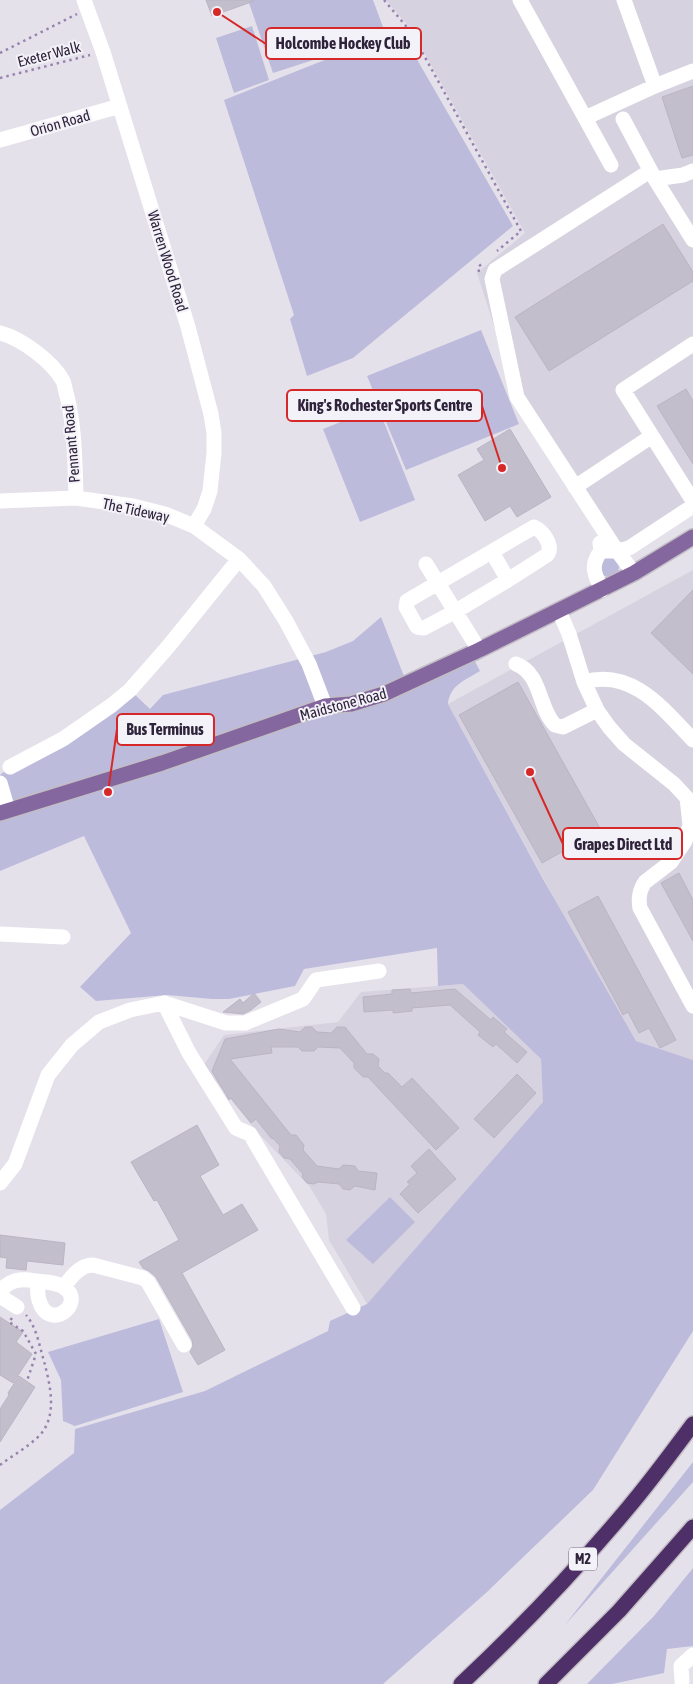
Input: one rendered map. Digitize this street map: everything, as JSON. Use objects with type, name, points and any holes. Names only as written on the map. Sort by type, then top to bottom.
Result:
[{"type":"highway","name":"M2","points":[[461,1684],[550,1596],[597,1544],[629,1508],[693,1424]]},
{"type":"highway","points":[[546,1684],[619,1611],[693,1527]]},
{"type":"main road","name":"Maidstone Road","points":[[4,811],[162,763],[325,706],[351,704],[384,694],[634,574],[693,537]]},
{"type":"street","points":[[520,0],[611,165]]},
{"type":"street","points":[[624,0],[655,86]]},
{"type":"street","name":"Warren Wood Road","points":[[86,4],[103,52],[188,327],[211,414],[214,444],[210,491],[206,504],[194,526]]},
{"type":"street","points":[[585,118],[693,71]]},
{"type":"street","name":"Orion Road","points":[[0,140],[120,106]]},
{"type":"street","points":[[624,119],[652,175],[693,240]]},
{"type":"street","points":[[634,574],[609,551],[592,512],[517,397],[492,279],[495,270],[652,175],[683,175],[693,171]]},
{"type":"street","name":"Pennant Road","points":[[0,333],[25,343],[47,362],[63,381],[71,414],[76,498]]},
{"type":"street","points":[[693,344],[623,390],[693,501]]},
{"type":"street","points":[[576,487],[652,436]]},
{"type":"street","name":"The Tideway","points":[[0,500],[76,498],[133,506],[165,514],[194,526],[239,559],[264,586],[286,621],[309,664],[325,706]]},
{"type":"street","points":[[602,590],[595,577],[596,558],[609,551],[629,548],[693,506]]},
{"type":"street","points":[[534,527],[540,530],[550,546],[549,552],[546,555],[508,580],[424,628],[417,627],[406,606],[407,601],[492,552],[534,527]]},
{"type":"street","points":[[492,552],[508,580]]},
{"type":"street","points":[[10,767],[63,739],[130,690],[162,655],[239,559]]},
{"type":"street","points":[[426,564],[479,650]]},
{"type":"street","points":[[559,610],[569,634],[584,682],[596,710],[624,744],[681,790],[691,802],[690,825],[685,841],[673,860],[645,882],[642,886],[639,902],[644,915],[693,1006]]},
{"type":"street","points":[[516,664],[525,669],[532,678],[540,693],[545,710],[554,725],[563,727],[596,710]]},
{"type":"street","points":[[584,682],[608,680],[641,690],[652,698],[693,740]]},
{"type":"street","points":[[0,783],[4,811]]},
{"type":"street","points":[[0,934],[63,937]]},
{"type":"street","points":[[0,1183],[15,1164],[48,1075],[72,1045],[99,1022],[130,1010],[164,1003],[226,1023],[246,1023],[303,999],[316,980],[379,971]]},
{"type":"street","points":[[164,1003],[189,1053],[236,1128],[250,1134],[353,1308]]},
{"type":"street","points":[[64,1287],[76,1273],[88,1265],[143,1278],[148,1282],[184,1345]]},
{"type":"street","points":[[0,1291],[13,1281],[22,1279],[37,1281],[64,1287],[70,1296],[70,1307],[63,1314],[54,1315],[48,1313],[41,1305],[37,1281]]},
{"type":"street","points":[[0,1296],[18,1308]]},
{"type":"street","points":[[684,1680],[681,1666],[693,1655]]},
{"type":"path","points":[[384,0],[411,32],[521,231],[492,255]]},
{"type":"path","name":"Exeter Walk","points":[[0,53],[86,4]]},
{"type":"path","name":"Exeter Walk","points":[[0,78],[103,52]]},
{"type":"path","points":[[481,277],[478,267],[485,261]]},
{"type":"path","points":[[0,1465],[38,1437],[46,1422],[52,1398],[50,1383],[33,1325],[18,1308],[9,1322],[23,1331],[36,1354],[27,1381]]},
{"type":"shaded area","points":[[248,0],[373,0],[386,35],[400,30],[513,226],[353,358],[307,376],[290,319],[294,315],[224,100],[375,40],[273,73]]},
{"type":"shaded area","points":[[386,0],[693,0],[693,508],[613,564],[603,540],[517,397],[477,273],[525,233],[411,29]]},
{"type":"shaded area","points":[[252,26],[269,80],[234,93],[216,38]]},
{"type":"shaded area","points":[[481,330],[519,424],[406,470],[367,376]]},
{"type":"shaded area","points":[[378,407],[415,500],[360,522],[323,429]]},
{"type":"shaded area","points":[[605,557],[613,557],[619,563],[619,571],[613,577],[605,577],[599,571],[599,563]]},
{"type":"shaded area","points":[[693,570],[693,1060],[636,1041],[601,984],[448,704]]},
{"type":"shaded area","points":[[381,617],[407,684],[471,654],[480,671],[455,688],[448,704],[543,879],[636,1041],[693,1060],[693,1331],[593,1490],[487,1592],[383,1684],[0,1684],[0,1510],[74,1453],[75,1429],[205,1391],[328,1331],[330,1321],[367,1304],[543,1102],[541,1059],[463,984],[438,986],[437,948],[304,969],[295,986],[229,999],[167,995],[96,1001],[80,987],[131,933],[84,836],[0,871],[0,775],[10,767],[130,690],[150,709],[163,695],[326,652],[353,641]]},
{"type":"shaded area","points":[[463,984],[541,1059],[544,1102],[367,1304],[329,1240],[326,1214],[310,1187],[259,1134],[203,1066],[224,1035],[338,1022],[361,992]]},
{"type":"shaded area","points":[[390,1197],[415,1222],[373,1264],[346,1240]]},
{"type":"shaded area","points":[[159,1319],[183,1392],[75,1426],[63,1421],[61,1380],[48,1352]]},
{"type":"shaded area","points":[[693,1462],[693,1482],[564,1626]]},
{"type":"shaded area","points":[[693,1568],[693,1646],[667,1649],[664,1673],[612,1684],[587,1684],[654,1616]]},
{"type":"building","points":[[206,0],[254,0],[254,1],[212,16]]},
{"type":"building","points":[[693,86],[693,155],[682,158],[662,97]]},
{"type":"building","points":[[663,224],[693,272],[693,281],[549,371],[515,317]]},
{"type":"building","points":[[686,389],[693,401],[693,464],[657,406]]},
{"type":"building","points":[[510,429],[551,497],[517,517],[510,506],[485,521],[458,475],[484,460],[477,449]]},
{"type":"building","points":[[693,590],[693,674],[651,633]]},
{"type":"building","points":[[518,682],[601,830],[542,863],[459,715]]},
{"type":"building","points":[[679,873],[693,900],[693,941],[661,883]]},
{"type":"building","points":[[598,896],[676,1040],[660,1048],[649,1028],[639,1033],[628,1012],[623,1015],[568,912]]},
{"type":"building","points":[[410,989],[411,993],[455,989],[491,1020],[493,1017],[507,1029],[504,1032],[527,1052],[517,1063],[496,1044],[493,1047],[478,1035],[480,1032],[450,1005],[412,1008],[412,1011],[393,1013],[393,1010],[364,1012],[363,997],[392,994],[392,990]]},
{"type":"building","points":[[254,993],[261,1002],[251,1010],[243,1014],[223,1012],[240,999],[243,1003]]},
{"type":"building","points":[[305,1027],[312,1027],[317,1032],[331,1033],[337,1027],[345,1027],[367,1054],[373,1054],[379,1059],[378,1066],[385,1073],[388,1073],[402,1087],[412,1078],[459,1128],[436,1150],[368,1077],[363,1077],[354,1068],[354,1063],[340,1048],[318,1047],[314,1051],[302,1051],[298,1047],[271,1047],[272,1053],[230,1059],[291,1135],[296,1135],[304,1145],[303,1150],[317,1166],[339,1169],[343,1165],[355,1166],[358,1171],[377,1173],[375,1190],[355,1186],[350,1190],[343,1189],[339,1184],[307,1183],[302,1177],[303,1174],[290,1159],[284,1158],[279,1152],[280,1146],[256,1119],[251,1123],[231,1098],[229,1100],[212,1071],[225,1039],[279,1029],[300,1032]]},
{"type":"building","points":[[517,1074],[536,1093],[494,1138],[474,1119]]},
{"type":"building","points":[[197,1125],[219,1165],[200,1176],[223,1215],[242,1204],[258,1230],[182,1273],[225,1350],[198,1365],[190,1352],[193,1346],[192,1340],[156,1277],[143,1268],[139,1262],[179,1240],[157,1200],[154,1201],[131,1162]]},
{"type":"building","points":[[429,1149],[456,1179],[418,1213],[400,1194],[410,1184],[407,1182],[417,1173],[411,1166]]},
{"type":"building","points":[[0,1235],[65,1243],[63,1265],[27,1261],[26,1270],[6,1268],[7,1258],[0,1257]]},
{"type":"building","points":[[0,1317],[23,1332],[16,1342],[32,1354],[13,1383],[0,1375]]},
{"type":"building","points":[[19,1376],[35,1387],[0,1442],[0,1409]]},
{"type":"place","name":"Holcombe Hockey Club","points":[[217,12]]},
{"type":"place","name":"King's Rochester Sports Centre","points":[[502,468]]},
{"type":"place","name":"Grapes Direct Ltd","points":[[530,772]]},
{"type":"place","name":"Bus Terminus","points":[[108,792]]}]
